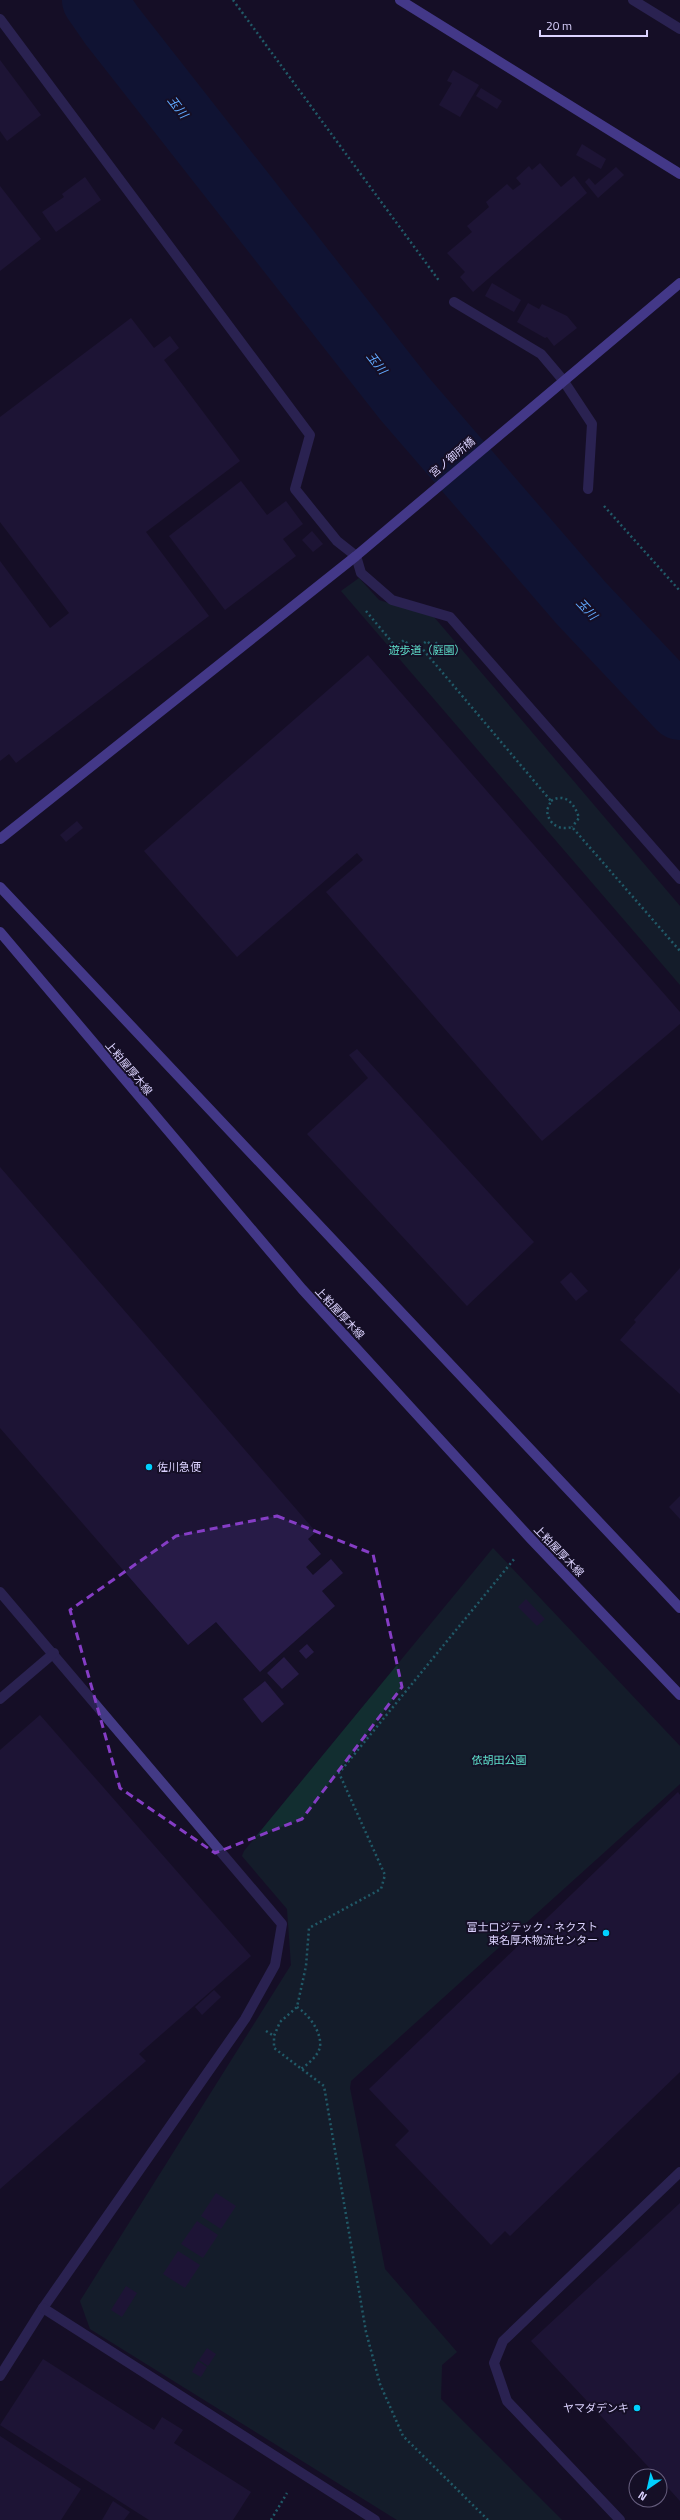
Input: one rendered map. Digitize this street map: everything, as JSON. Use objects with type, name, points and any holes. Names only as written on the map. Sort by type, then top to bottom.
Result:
[{"type":"main road","points":[[400,0],[680,174]]},
{"type":"main road","name":"宮ノ御所橋","points":[[0,839],[356,556],[369,543],[551,390],[680,284]]},
{"type":"main road","points":[[0,886],[680,1608]]},
{"type":"main road","name":"上粕屋厚木線","points":[[0,932],[302,1289],[531,1539],[680,1695]]},
{"type":"street","points":[[633,0],[680,30]]},
{"type":"street","points":[[0,19],[310,435],[295,488],[337,541],[356,556],[361,573],[392,600],[450,617],[680,879]]},
{"type":"street","points":[[454,302],[542,354],[563,380],[592,424],[588,489]]},
{"type":"street","points":[[0,1592],[54,1653],[282,1924],[275,1965],[245,2019],[43,2308],[0,2376]]},
{"type":"street","points":[[0,1699],[54,1653]]},
{"type":"street","points":[[620,2520],[507,2401],[494,2363],[503,2341],[680,2172]]},
{"type":"street","points":[[43,2308],[375,2520]]},
{"type":"path","points":[[233,0],[454,302]]},
{"type":"path","points":[[588,489],[680,591]]},
{"type":"path","points":[[362,607],[396,647],[404,640],[414,651],[420,646],[551,801]]},
{"type":"path","points":[[561,797],[567,799],[574,805],[578,818],[572,827],[558,828],[551,823],[547,810],[551,801],[561,797]]},
{"type":"path","points":[[572,827],[680,951]]},
{"type":"path","points":[[488,2520],[403,2436],[380,2384],[366,2332],[324,2086],[274,2048],[274,2036],[280,2022],[297,2007],[306,1966],[309,1928],[381,1889],[385,1875],[339,1773],[531,1539]]},
{"type":"path","points":[[297,2007],[305,2012],[316,2028],[320,2048],[312,2060],[301,2070]]},
{"type":"path","points":[[271,2520],[300,2473]]},
{"type":"highlighted area","points":[[277,1516],[373,1554],[402,1687],[302,1819],[215,1853],[120,1788],[70,1610],[176,1536]]},
{"type":"green space","name":"遊歩道（庭園）","points":[[359,578],[379,600],[434,617],[680,906],[680,985],[341,591]]},
{"type":"green space","name":"依胡田公園","points":[[493,1548],[680,1746],[680,1784],[351,2081],[350,2088],[385,2269],[457,2352],[442,2365],[441,2399],[562,2520],[397,2520],[90,2329],[80,2301],[291,1965],[287,1909],[242,1856],[244,1851]]},
{"type":"building","points":[[0,60],[41,115],[7,141],[0,131]]},
{"type":"building","points":[[453,70],[479,85],[460,117],[439,105],[452,83],[447,81]]},
{"type":"building","points":[[481,88],[502,101],[497,109],[476,96]]},
{"type":"building","points":[[582,144],[606,159],[601,169],[576,155]]},
{"type":"building","points":[[540,163],[561,187],[574,176],[587,193],[473,292],[460,277],[465,272],[447,253],[472,232],[467,226],[489,207],[486,202],[507,184],[513,190],[521,184],[516,178],[529,166],[532,170]]},
{"type":"building","points":[[616,167],[624,175],[598,198],[585,182],[589,178],[595,185]]},
{"type":"building","points":[[85,177],[101,200],[56,232],[42,212],[64,197],[62,194]]},
{"type":"building","points":[[0,186],[41,239],[0,271]]},
{"type":"building","points":[[492,283],[521,300],[514,312],[485,296]]},
{"type":"building","points":[[528,303],[539,309],[542,304],[567,316],[577,328],[554,346],[547,337],[545,338],[517,322]]},
{"type":"building","points":[[131,318],[154,348],[170,336],[179,348],[164,360],[240,461],[146,532],[209,616],[16,763],[9,754],[0,761],[0,561],[50,628],[69,613],[0,522],[0,417]]},
{"type":"building","points":[[241,481],[267,515],[286,501],[303,524],[283,539],[296,556],[225,610],[169,536]]},
{"type":"building","points":[[312,531],[323,544],[313,552],[302,540]]},
{"type":"building","points":[[368,655],[680,1012],[680,1024],[542,1141],[326,892],[363,860],[357,853],[237,957],[144,851]]},
{"type":"building","points":[[77,821],[83,828],[66,842],[60,835]]},
{"type":"building","points":[[357,1049],[534,1242],[467,1306],[307,1134],[368,1078],[349,1055]]},
{"type":"building","name":"佐川急便","points":[[0,1167],[316,1532],[308,1539],[321,1554],[306,1567],[313,1575],[331,1559],[343,1573],[322,1591],[335,1606],[260,1672],[216,1622],[188,1645],[0,1428]]},
{"type":"building","points":[[680,1268],[680,1394],[620,1340],[636,1322],[634,1320]]},
{"type":"building","points":[[571,1272],[588,1291],[576,1301],[560,1282]]},
{"type":"building","points":[[680,1496],[680,1519],[669,1507]]},
{"type":"building","points":[[526,1599],[545,1619],[537,1626],[518,1607]]},
{"type":"building","points":[[307,1644],[314,1652],[306,1659],[299,1651]]},
{"type":"building","points":[[284,1657],[299,1674],[282,1689],[267,1673]]},
{"type":"building","points":[[265,1681],[284,1704],[262,1723],[243,1699]]},
{"type":"building","points":[[40,1715],[251,1956],[139,2054],[146,2061],[0,2189],[0,1750]]},
{"type":"building","name":"富士ロジテック・ネクスト 東名厚木物流センター","points":[[678,1792],[680,1795],[680,2072],[510,2236],[505,2231],[491,2245],[395,2145],[409,2131],[369,2089]]},
{"type":"building","points":[[214,1990],[221,1997],[202,2015],[195,2007]]},
{"type":"building","points":[[216,2193],[236,2206],[221,2229],[201,2216]]},
{"type":"building","name":"ヤマダデンキ","points":[[680,2203],[680,2501],[668,2488],[668,2468],[650,2468],[531,2341]]},
{"type":"building","points":[[197,2221],[218,2235],[203,2258],[181,2244]]},
{"type":"building","points":[[178,2251],[200,2265],[185,2288],[163,2274]]},
{"type":"building","points":[[126,2286],[137,2293],[122,2317],[111,2310]]},
{"type":"building","points":[[207,2348],[216,2354],[208,2366],[199,2360]]},
{"type":"building","points":[[43,2359],[154,2430],[162,2417],[183,2430],[174,2443],[251,2492],[233,2520],[149,2520],[0,2425]]},
{"type":"building","points":[[198,2361],[207,2367],[201,2377],[192,2372]]},
{"type":"building","points":[[0,2436],[81,2489],[61,2520],[0,2520]]},
{"type":"building","points":[[113,2501],[130,2512],[124,2520],[102,2520]]},
{"type":"waterway","name":"玉川","points":[[94,0],[112,26],[404,398],[581,603],[680,708]]},
{"type":"place","name":"佐川急便","points":[[149,1467]]},
{"type":"place","name":"富士ロジテック・ネクスト 東名厚木物流センター","points":[[606,1933]]},
{"type":"place","name":"ヤマダデンキ","points":[[637,2408]]}]
